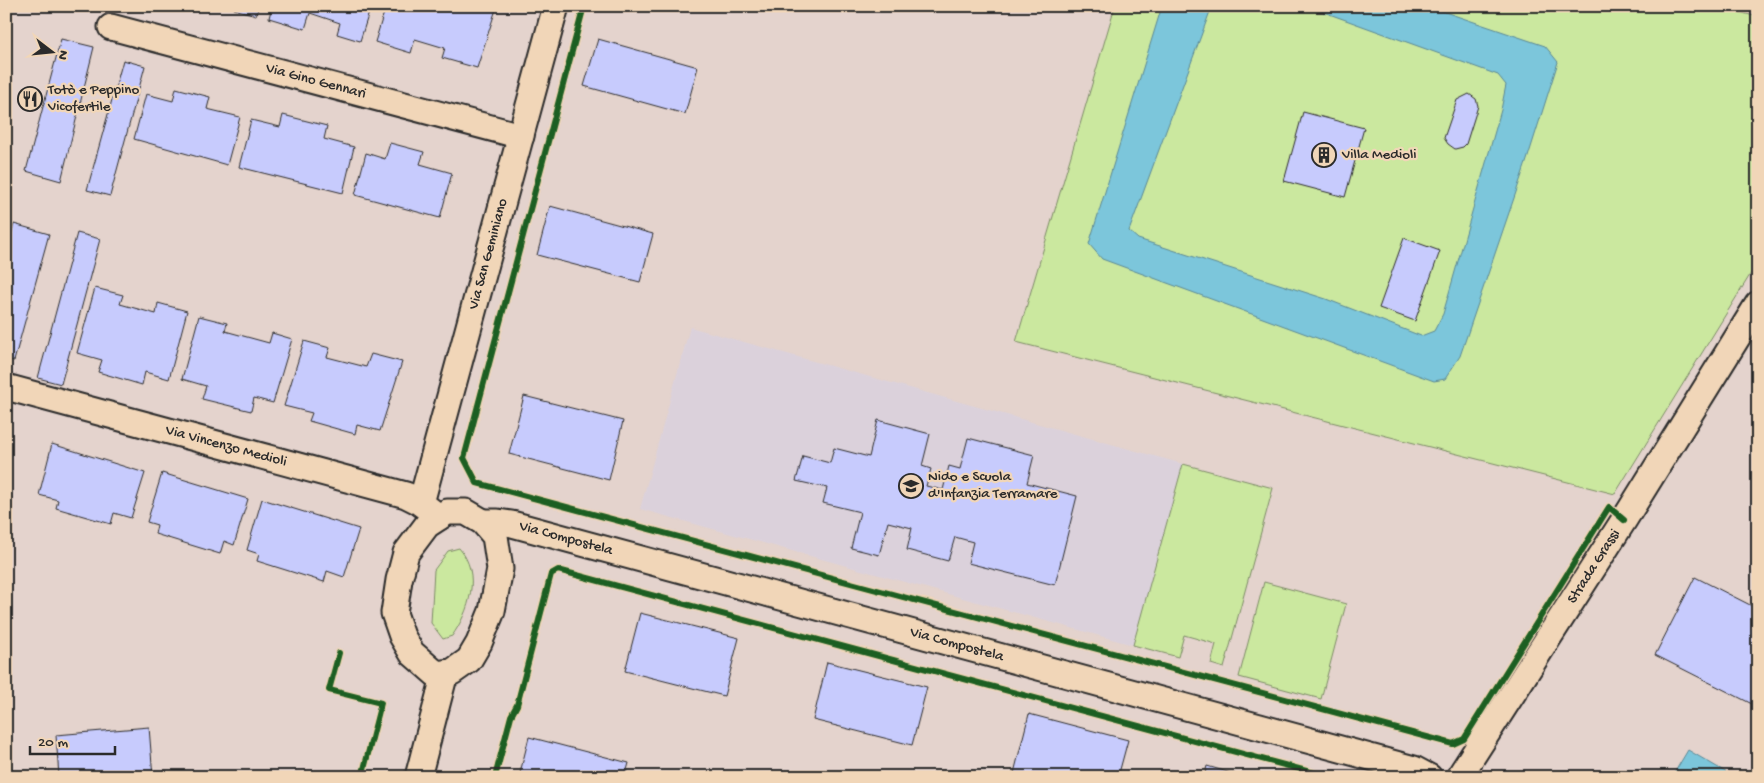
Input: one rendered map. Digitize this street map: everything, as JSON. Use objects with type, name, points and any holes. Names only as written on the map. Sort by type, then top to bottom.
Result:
[{"type":"street","name":"Via San Geminiano","points":[[430,510],[521,136],[556,6]]},
{"type":"street","name":"Via Gino Gennari","points":[[111,27],[521,136]]},
{"type":"street","name":"Strada Grassi","points":[[1459,777],[1624,520],[1758,304]]},
{"type":"street","name":"Via Vincenzo Medioli","points":[[6,387],[406,495],[430,510]]},
{"type":"street","points":[[430,510],[466,512],[483,522],[495,536],[500,569],[492,611],[479,643],[469,660],[452,672],[436,674],[412,654],[402,636],[394,612],[406,553],[427,524],[430,510]]},
{"type":"street","name":"Via Compostela","points":[[483,522],[512,524],[643,559],[1414,769],[1429,777]]},
{"type":"street","points":[[418,777],[445,673]]},
{"type":"shaded area","name":"Nido e Scuola d'Infanzia Terramare","points":[[690,327],[1183,464],[1133,645],[640,509]]},
{"type":"green space","points":[[1115,6],[1716,6],[1758,17],[1758,262],[1615,494],[1016,342]]},
{"type":"green space","points":[[1183,464],[1273,488],[1224,668],[1211,664],[1216,644],[1184,635],[1178,657],[1133,645]]},
{"type":"green space","points":[[459,548],[466,558],[470,569],[471,593],[464,616],[452,636],[443,639],[431,623],[434,570],[448,551]]},
{"type":"green space","points":[[1264,582],[1346,604],[1321,699],[1239,677]]},
{"type":"water","points":[[1162,6],[1212,6],[1129,231],[1138,239],[1326,299],[1421,336],[1434,331],[1443,314],[1501,110],[1506,85],[1498,75],[1307,6],[1427,6],[1545,46],[1558,62],[1527,160],[1460,356],[1445,379],[1434,381],[1102,259],[1089,244]]},
{"type":"water","points":[[1688,750],[1734,777],[1676,777],[1673,775]]},
{"type":"building","points":[[235,6],[259,6],[256,15],[234,9]]},
{"type":"building","points":[[272,6],[371,6],[360,41],[337,34],[340,23],[310,13],[305,29],[269,18]]},
{"type":"building","points":[[386,6],[497,6],[477,68],[442,58],[445,48],[415,39],[411,53],[375,42]]},
{"type":"building","points":[[61,39],[94,47],[61,181],[26,171]]},
{"type":"building","points":[[598,39],[698,67],[685,114],[584,86]]},
{"type":"building","points":[[123,60],[145,66],[110,196],[87,190]]},
{"type":"building","points":[[176,88],[210,97],[207,109],[240,117],[227,165],[134,139],[146,94],[173,101]]},
{"type":"building","points":[[1469,94],[1476,99],[1478,106],[1466,144],[1455,149],[1444,138],[1457,100]]},
{"type":"building","name":"Villa Medioli","points":[[1303,112],[1364,128],[1345,197],[1284,181]]},
{"type":"building","points":[[283,115],[327,126],[324,139],[354,147],[343,193],[239,167],[251,120],[280,127]]},
{"type":"building","points":[[390,143],[424,152],[420,164],[452,173],[440,218],[355,195],[366,153],[385,159]]},
{"type":"building","points":[[550,206],[653,234],[640,282],[537,255]]},
{"type":"building","points":[[14,224],[49,234],[14,361],[6,359],[6,253]]},
{"type":"building","points":[[77,233],[100,239],[61,384],[38,378]]},
{"type":"building","points":[[1404,238],[1440,251],[1415,321],[1379,308]]},
{"type":"building","points":[[95,288],[123,295],[120,304],[156,314],[158,303],[187,311],[169,379],[145,372],[142,385],[98,372],[102,360],[77,353]]},
{"type":"building","points":[[199,316],[227,323],[225,331],[269,343],[272,333],[292,339],[273,403],[254,398],[251,411],[202,399],[206,386],[182,379]]},
{"type":"building","points":[[304,341],[330,348],[327,357],[366,367],[371,354],[402,362],[380,431],[357,425],[355,434],[309,421],[312,413],[284,406]]},
{"type":"building","points":[[524,396],[623,421],[609,480],[509,454]]},
{"type":"building","points":[[878,420],[930,434],[922,466],[931,469],[926,486],[943,490],[949,466],[960,469],[968,438],[1034,455],[1027,483],[1077,496],[1055,585],[968,563],[973,542],[955,537],[948,561],[907,550],[912,528],[888,522],[879,555],[851,548],[860,512],[823,503],[827,488],[796,481],[803,456],[830,463],[834,448],[869,457]]},
{"type":"building","points":[[52,444],[145,473],[131,518],[114,513],[111,524],[56,508],[58,500],[39,495]]},
{"type":"building","points":[[162,473],[248,499],[234,545],[224,541],[220,554],[155,534],[157,525],[147,522]]},
{"type":"building","points":[[262,499],[359,529],[344,577],[327,571],[324,582],[257,561],[259,554],[247,550]]},
{"type":"building","points":[[1695,577],[1758,609],[1758,707],[1655,655]]},
{"type":"building","points":[[640,613],[739,638],[724,696],[625,671]]},
{"type":"building","points":[[827,662],[927,687],[912,745],[813,720]]},
{"type":"building","points":[[1029,714],[1128,740],[1118,777],[1030,777],[1014,773]]},
{"type":"building","points":[[149,727],[153,777],[59,777],[56,735]]},
{"type":"building","points":[[529,737],[629,763],[625,777],[519,777]]},
{"type":"building","points":[[1207,766],[1245,777],[1204,777]]},
{"type":"cycle path","points":[[584,6],[464,458],[477,483],[1453,744],[1464,739],[1609,507],[1624,520]]},
{"type":"cycle path","points":[[495,777],[511,716],[517,705],[551,574],[558,570],[1329,777]]},
{"type":"cycle path","points":[[339,653],[329,690],[381,703],[362,777]]},
{"type":"place","name":"Totò e Peppino Vicofertile","points":[[30,99]]},
{"type":"place","name":"Villa Medioli","points":[[1324,155]]},
{"type":"place","name":"Nido e Scuola d'Infanzia Terramare","points":[[911,486]]}]
